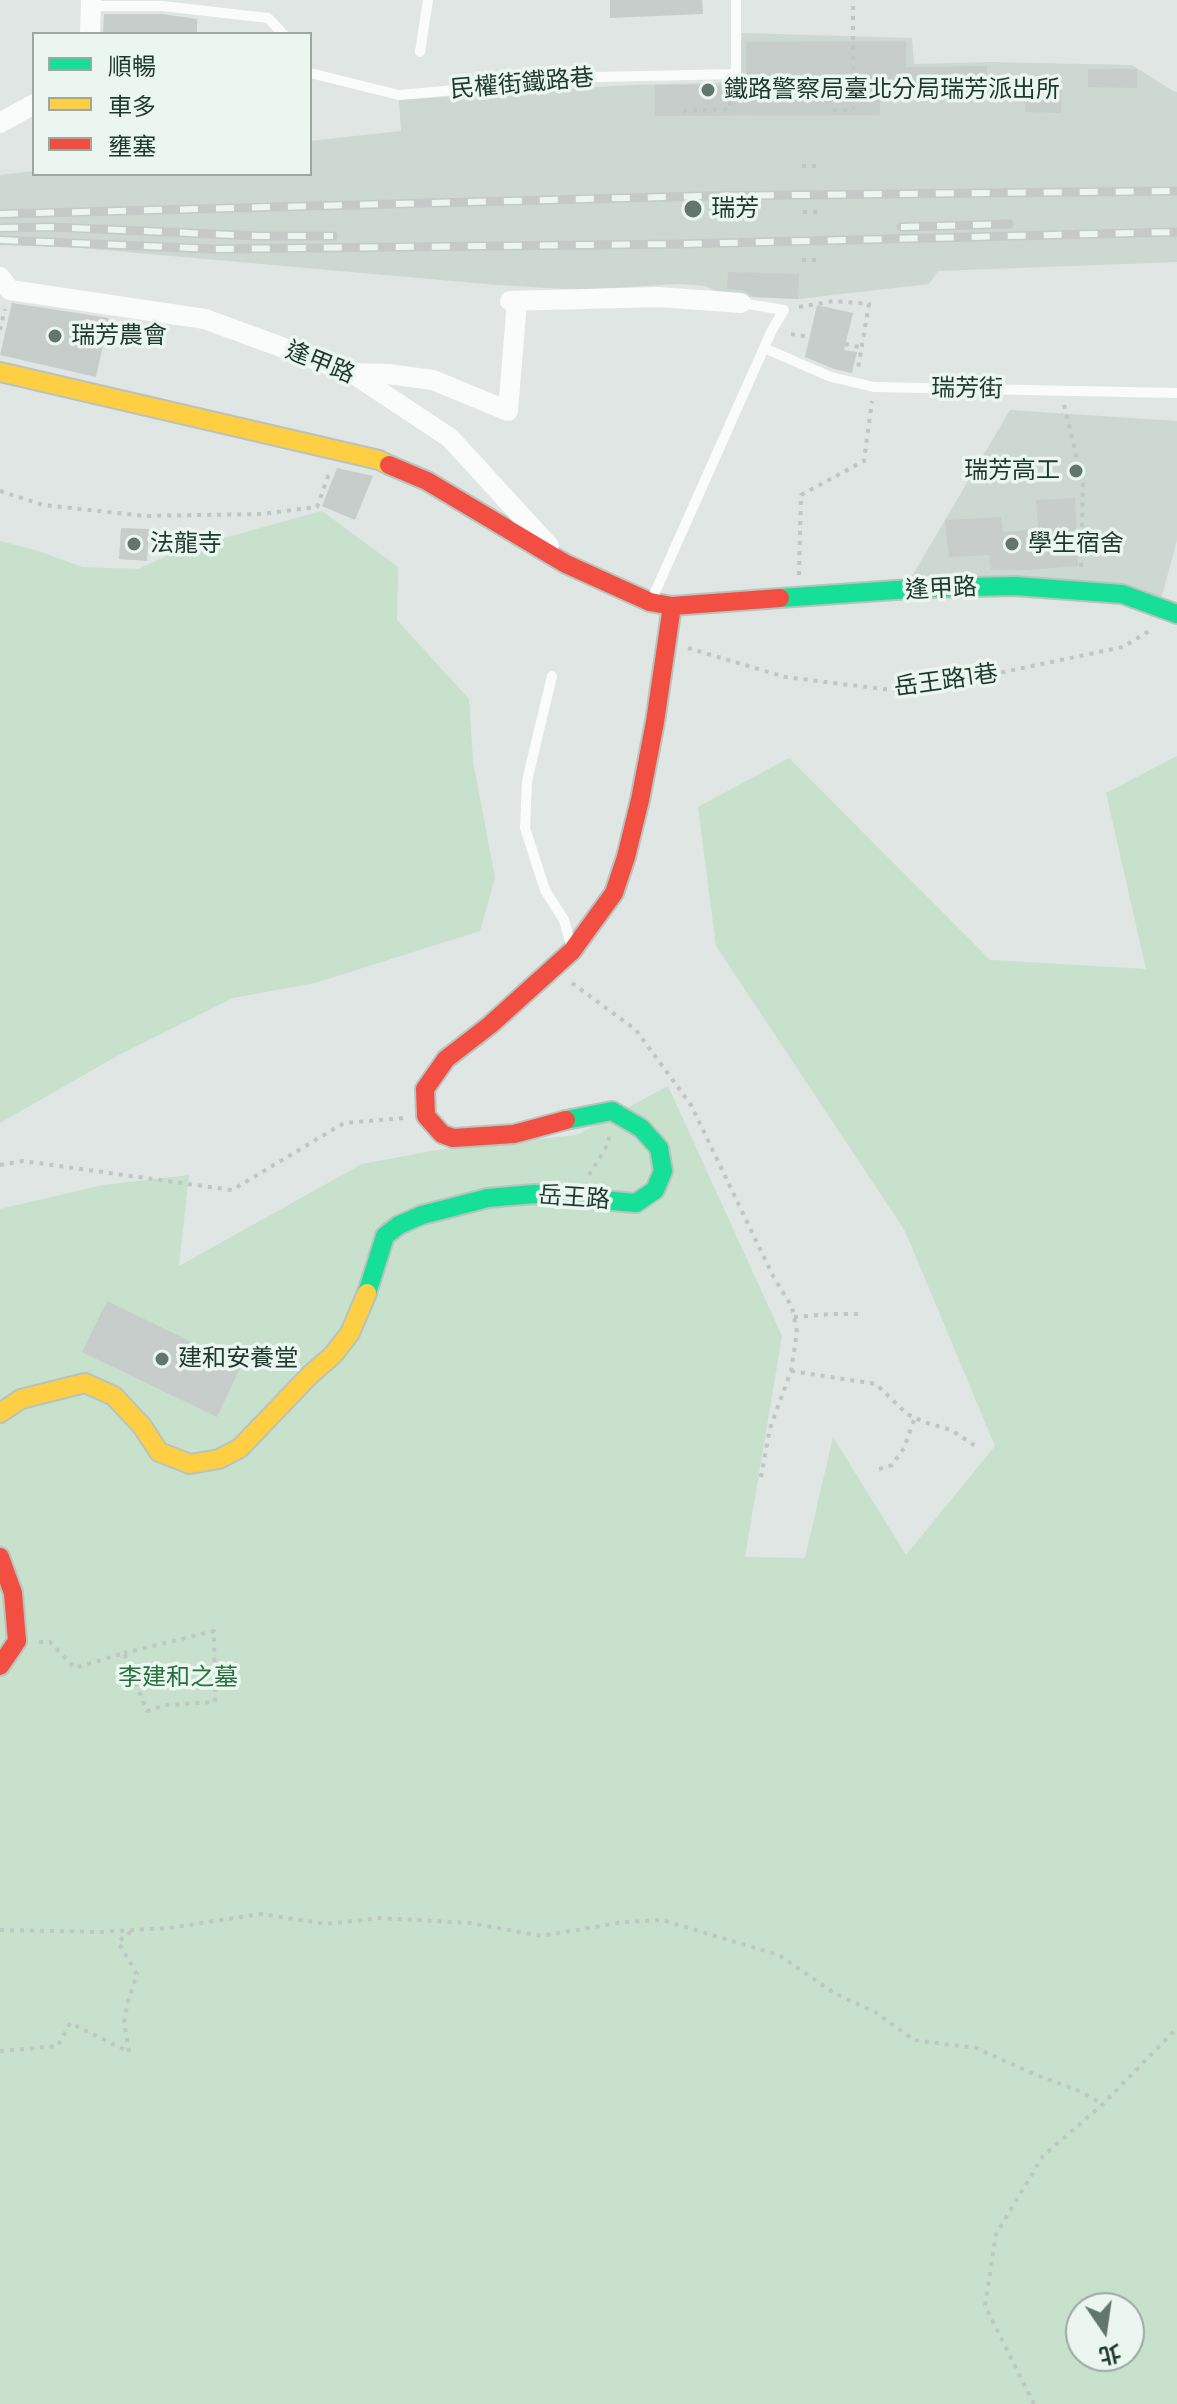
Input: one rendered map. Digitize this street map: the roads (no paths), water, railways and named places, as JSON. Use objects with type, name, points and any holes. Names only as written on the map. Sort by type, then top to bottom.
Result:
[{"type":"street","points":[[90,32],[91,3]]},
{"type":"street","points":[[0,123],[32,105]]},
{"type":"street","name":"逢甲路","points":[[5,283],[205,319],[352,373],[450,438],[566,564]]},
{"type":"street","points":[[352,373],[433,380],[508,411],[514,301],[658,297],[741,303]]},
{"type":"street","name":"逢甲路","points":[[0,372],[379,460],[427,481],[566,564],[650,602],[672,606],[925,588],[1015,586],[1122,594],[1171,612]]},
{"type":"street","points":[[572,951],[614,893],[626,857],[646,769],[672,606]]},
{"type":"street","name":"岳王路","points":[[0,1413],[21,1399],[85,1383],[114,1396],[142,1426],[159,1452],[190,1464],[219,1459],[240,1448],[333,1355],[350,1333],[385,1236],[399,1225],[422,1215],[488,1198],[534,1194],[636,1203],[655,1190],[663,1171],[659,1148],[641,1128],[612,1111],[514,1134],[453,1138],[442,1134],[426,1116],[425,1089],[446,1059],[490,1025],[572,951]]},
{"type":"street","points":[[0,1557],[13,1593],[17,1641],[0,1666]]},
{"type":"lane","points":[[420,52],[428,0]]},
{"type":"lane","name":"民權街鐵路巷","points":[[312,73],[399,95],[533,83],[550,78],[736,74],[736,0]]},
{"type":"lane","points":[[91,3],[162,6],[268,18],[281,32]]},
{"type":"lane","points":[[650,602],[784,310],[741,303]]},
{"type":"lane","name":"瑞芳街","points":[[764,348],[831,377],[874,387],[1177,393]]},
{"type":"lane","points":[[552,676],[527,781],[525,828],[545,890],[564,920],[572,951]]},
{"type":"railway","points":[[0,214],[704,196],[1177,191]]},
{"type":"railway","points":[[901,227],[1009,224]]},
{"type":"railway","points":[[0,228],[333,236]]},
{"type":"railway","points":[[0,240],[213,249],[681,244],[1177,232]]},
{"type":"place","name":"鐵路警察局臺北分局瑞芳派出所","points":[[708,90]]},
{"type":"place","name":"瑞芳","points":[[693,209]]},
{"type":"place","name":"瑞芳農會","points":[[55,336]]},
{"type":"place","name":"瑞芳高工","points":[[1076,471]]},
{"type":"place","name":"法龍寺","points":[[134,544]]},
{"type":"place","name":"學生宿舍","points":[[1012,544]]},
{"type":"place","name":"建和安養堂","points":[[162,1359]]},
{"type":"park label","name":"李建和之墓","points":[[178,1678]]}]
